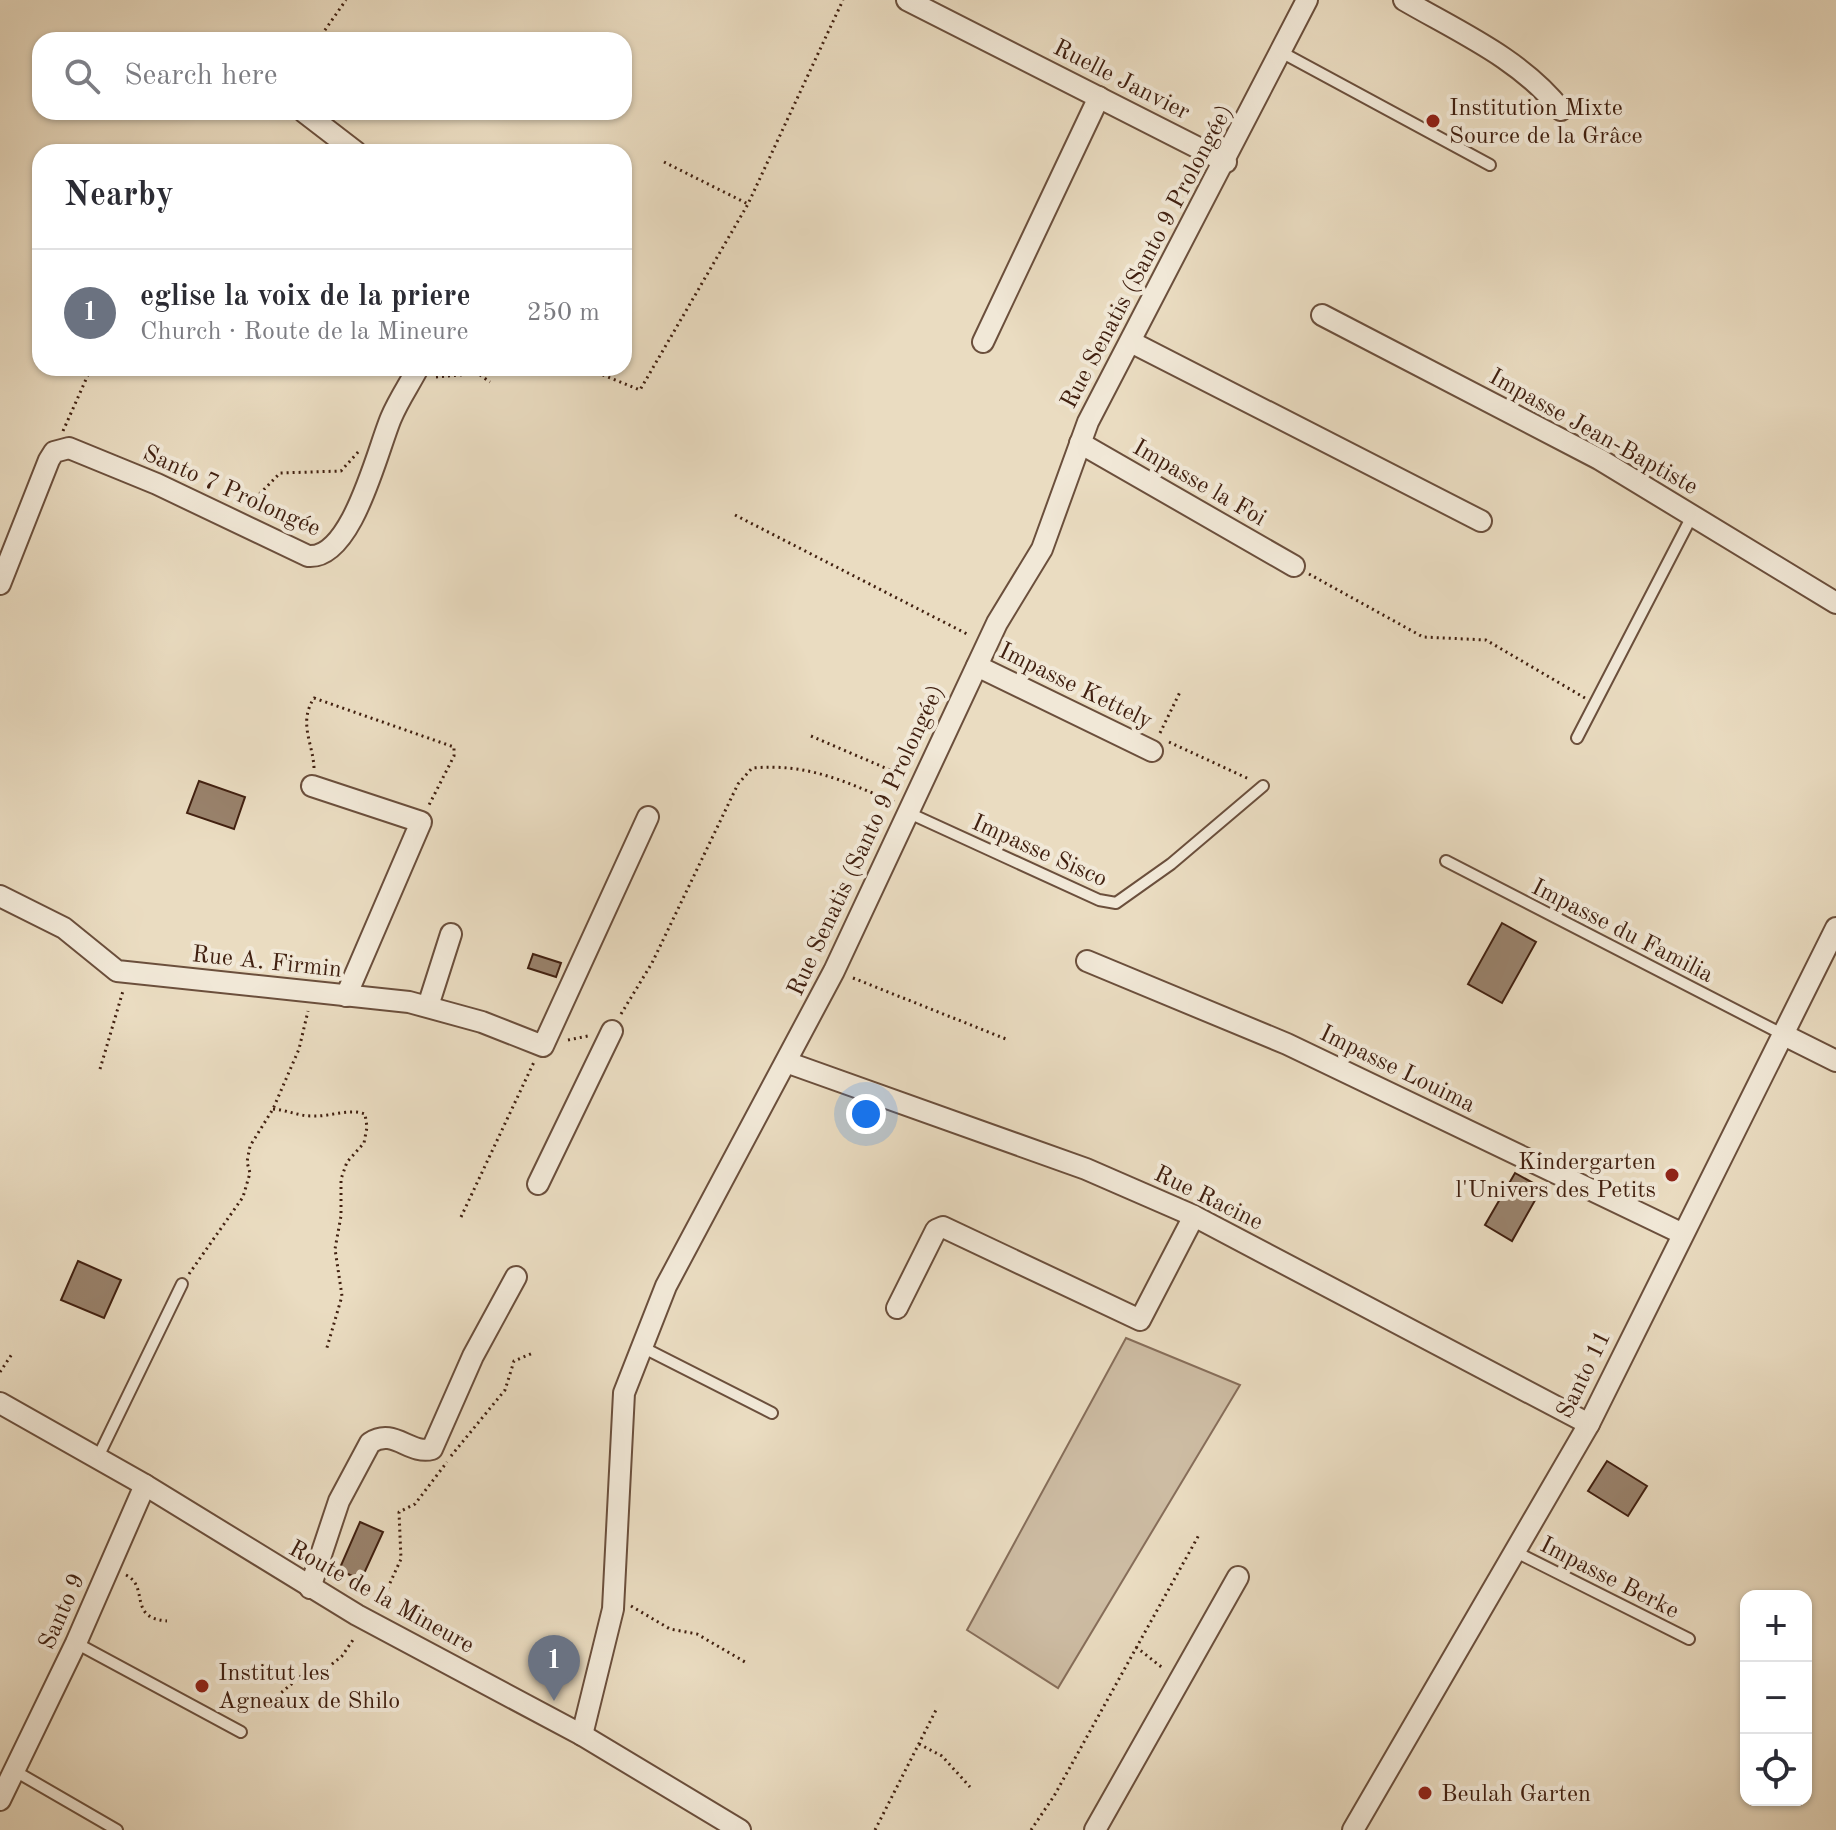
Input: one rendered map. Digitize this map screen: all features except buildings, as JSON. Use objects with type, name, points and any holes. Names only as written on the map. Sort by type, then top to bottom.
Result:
[{"type":"street","name":"Ruelle Janvier","points":[[907,0],[1226,162]]},
{"type":"street","name":"Rue Senatis (Santo 9 Prolongée)","points":[[582,1735],[614,1596],[624,1393],[666,1286],[834,971],[987,644],[1042,549],[1080,443],[1307,0]]},
{"type":"street","points":[[1404,0],[1517,66],[1542,86],[1561,110]]},
{"type":"street","points":[[983,342],[1099,97]]},
{"type":"street","points":[[314,120],[346,144]]},
{"type":"street","name":"Impasse Jean-Baptiste","points":[[1322,315],[1599,459],[1836,603]]},
{"type":"street","points":[[1131,342],[1481,521]]},
{"type":"street","name":"Santo 7 Prolongée","points":[[54,452],[69,448],[79,451],[308,556],[320,557],[329,553],[358,508],[384,438],[414,376]]},
{"type":"street","name":"Impasse la Foi","points":[[1080,443],[1294,566]]},
{"type":"street","points":[[0,584],[54,452]]},
{"type":"street","name":"Impasse Kettely","points":[[977,666],[1152,751]]},
{"type":"street","points":[[312,786],[421,822],[346,996]]},
{"type":"street","points":[[543,1046],[648,817]]},
{"type":"street","name":"Rue A. Firmin","points":[[0,896],[64,928],[117,971],[428,1006],[543,1046]]},
{"type":"street","name":"Santo 11","points":[[1353,1830],[1589,1424],[1681,1233],[1836,928]]},
{"type":"street","points":[[428,1006],[451,934]]},
{"type":"street","name":"Impasse Louima","points":[[1087,961],[1287,1044],[1681,1233]]},
{"type":"street","points":[[538,1184],[612,1031]]},
{"type":"street","points":[[1782,1034],[1836,1061]]},
{"type":"street","name":"Rue Racine","points":[[786,1062],[1086,1169],[1194,1216],[1589,1424]]},
{"type":"street","points":[[897,1308],[936,1230],[943,1227],[1140,1320],[1194,1216]]},
{"type":"street","points":[[310,1588],[339,1501],[370,1443],[390,1436],[423,1451],[432,1449],[473,1356],[516,1277]]},
{"type":"street","name":"Route de la Mineure","points":[[0,1403],[145,1485],[310,1588],[582,1735],[740,1830]]},
{"type":"street","name":"Santo 9","points":[[0,1800],[76,1643],[145,1485]]},
{"type":"street","points":[[1095,1830],[1238,1577]]},
{"type":"lane","points":[[1281,52],[1490,165]]},
{"type":"lane","points":[[1577,738],[1692,516]]},
{"type":"lane","name":"Impasse Sisco","points":[[910,811],[1099,900],[1116,903],[1171,864],[1263,786]]},
{"type":"lane","name":"Impasse du Familia","points":[[1446,861],[1782,1034]]},
{"type":"lane","points":[[98,1457],[182,1284]]},
{"type":"lane","points":[[642,1347],[772,1413]]},
{"type":"lane","name":"Impasse Berke","points":[[1514,1551],[1689,1639]]},
{"type":"lane","points":[[76,1643],[241,1732]]},
{"type":"lane","points":[[15,1771],[117,1830]]},
{"type":"path","points":[[324,32],[346,0]]},
{"type":"path","points":[[606,376],[640,390],[748,204],[843,0]]},
{"type":"path","points":[[664,162],[748,204]]},
{"type":"path","points":[[54,452],[87,376]]},
{"type":"path","points":[[481,376],[490,382]]},
{"type":"path","points":[[226,517],[251,505],[280,473],[341,471],[365,446],[384,438]]},
{"type":"path","points":[[735,515],[987,644]]},
{"type":"path","points":[[1294,566],[1423,637],[1486,640],[1595,704]]},
{"type":"path","points":[[1180,692],[1158,738],[1263,786]]},
{"type":"path","points":[[312,786],[314,761],[305,726],[308,708],[314,698],[454,747],[454,756],[421,822]]},
{"type":"path","points":[[811,736],[923,784]]},
{"type":"path","points":[[461,1217],[543,1046],[612,1031],[652,963],[738,784],[752,768],[784,765],[825,774],[910,811]]},
{"type":"path","points":[[834,971],[1006,1039]]},
{"type":"path","points":[[100,1069],[128,972]]},
{"type":"path","points":[[182,1284],[237,1207],[250,1173],[247,1162],[254,1134],[273,1109],[299,1049],[315,993]]},
{"type":"path","points":[[273,1109],[309,1116],[331,1116],[354,1110],[365,1114],[367,1127],[364,1143],[347,1162],[341,1179],[341,1216],[335,1249],[342,1296],[326,1351]]},
{"type":"path","points":[[263,1708],[307,1671],[327,1668],[342,1656],[370,1622],[401,1559],[399,1512],[415,1504],[505,1390],[514,1361],[533,1353]]},
{"type":"path","points":[[0,1372],[12,1354]]},
{"type":"path","points":[[1031,1830],[1200,1533]]},
{"type":"path","points":[[107,1571],[131,1576],[144,1613],[149,1618],[167,1621]]},
{"type":"path","points":[[614,1596],[670,1629],[697,1634],[745,1662]]},
{"type":"path","points":[[1136,1647],[1179,1681]]},
{"type":"path","points":[[875,1830],[936,1710]]},
{"type":"path","points":[[919,1744],[942,1756],[970,1787]]},
{"type":"shaded area","points":[[1126,1338],[1240,1385],[1058,1688],[967,1630]]},
{"type":"place","name":"Institution Mixte Source de la Grâce","points":[[1433,121]]},
{"type":"place","name":"Kindergarten l'Univers des Petits","points":[[1672,1175]]},
{"type":"place","name":"Institut les Agneaux de Shilo","points":[[202,1686]]},
{"type":"place","name":"eglise la voix de la priere","points":[[554,1701]]},
{"type":"place","name":"Beulah Garten","points":[[1425,1793]]}]
